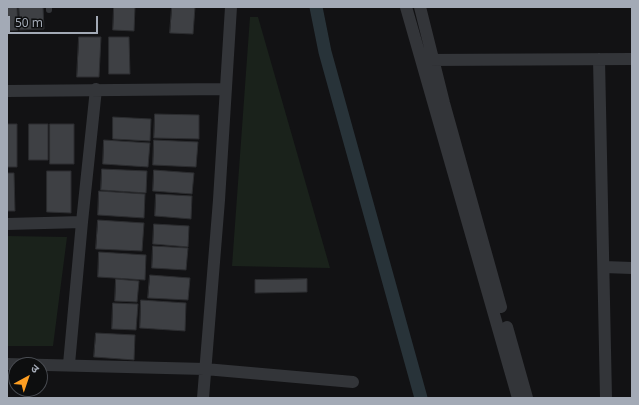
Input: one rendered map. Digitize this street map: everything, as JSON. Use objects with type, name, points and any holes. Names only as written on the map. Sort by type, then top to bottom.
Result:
[{"type":"street","points":[[203,398],[219,200],[231,7]]},
{"type":"street","points":[[406,7],[518,398]]},
{"type":"street","points":[[420,7],[444,103],[527,398]]},
{"type":"street","points":[[599,59],[606,398]]},
{"type":"street","points":[[421,60],[632,59]]},
{"type":"street","points":[[69,364],[96,89]]},
{"type":"street","points":[[7,91],[226,89]]},
{"type":"street","points":[[7,224],[82,222]]},
{"type":"street","points":[[604,267],[632,268]]},
{"type":"street","points":[[7,364],[69,364],[205,369],[353,382]]},
{"type":"shaded area","points":[[250,17],[258,17],[330,268],[232,266]]},
{"type":"shaded area","points":[[7,236],[67,237],[53,346],[7,346]]},
{"type":"building","points":[[7,7],[17,7],[18,30],[7,31]]},
{"type":"building","points":[[19,7],[43,7],[44,29],[20,30]]},
{"type":"building","points":[[114,7],[135,7],[134,31],[113,30]]},
{"type":"building","points":[[172,7],[195,7],[193,34],[170,33]]},
{"type":"building","points":[[79,37],[101,37],[99,77],[77,77]]},
{"type":"building","points":[[109,37],[129,37],[130,74],[109,74]]},
{"type":"building","points":[[155,114],[199,115],[199,139],[154,138]]},
{"type":"building","points":[[113,117],[151,119],[150,141],[113,139]]},
{"type":"building","points":[[7,124],[17,124],[17,167],[7,167]]},
{"type":"building","points":[[29,124],[48,124],[48,160],[29,160]]},
{"type":"building","points":[[50,124],[74,124],[74,164],[50,164]]},
{"type":"building","points":[[104,140],[150,143],[148,167],[103,164]]},
{"type":"building","points":[[154,140],[198,142],[196,167],[153,165]]},
{"type":"building","points":[[102,169],[147,171],[146,193],[101,190]]},
{"type":"building","points":[[154,170],[194,173],[192,194],[153,191]]},
{"type":"building","points":[[47,171],[71,171],[71,213],[47,212]]},
{"type":"building","points":[[7,173],[14,173],[15,211],[7,211]]},
{"type":"building","points":[[99,191],[145,194],[144,218],[98,215]]},
{"type":"building","points":[[156,194],[192,196],[191,219],[155,216]]},
{"type":"building","points":[[98,220],[144,223],[142,251],[96,249]]},
{"type":"building","points":[[154,224],[189,226],[188,247],[153,244]]},
{"type":"building","points":[[153,246],[188,248],[186,270],[152,268]]},
{"type":"building","points":[[99,252],[146,255],[145,280],[98,277]]},
{"type":"building","points":[[150,275],[190,278],[188,300],[148,298]]},
{"type":"building","points":[[116,279],[139,281],[137,302],[115,301]]},
{"type":"building","points":[[307,279],[307,292],[255,293],[255,280]]},
{"type":"building","points":[[141,300],[186,303],[185,331],[140,328]]},
{"type":"building","points":[[113,303],[138,304],[136,330],[112,329]]},
{"type":"building","points":[[96,333],[135,335],[134,360],[94,357]]},
{"type":"waterway","points":[[316,7],[325,52],[421,398]]}]
